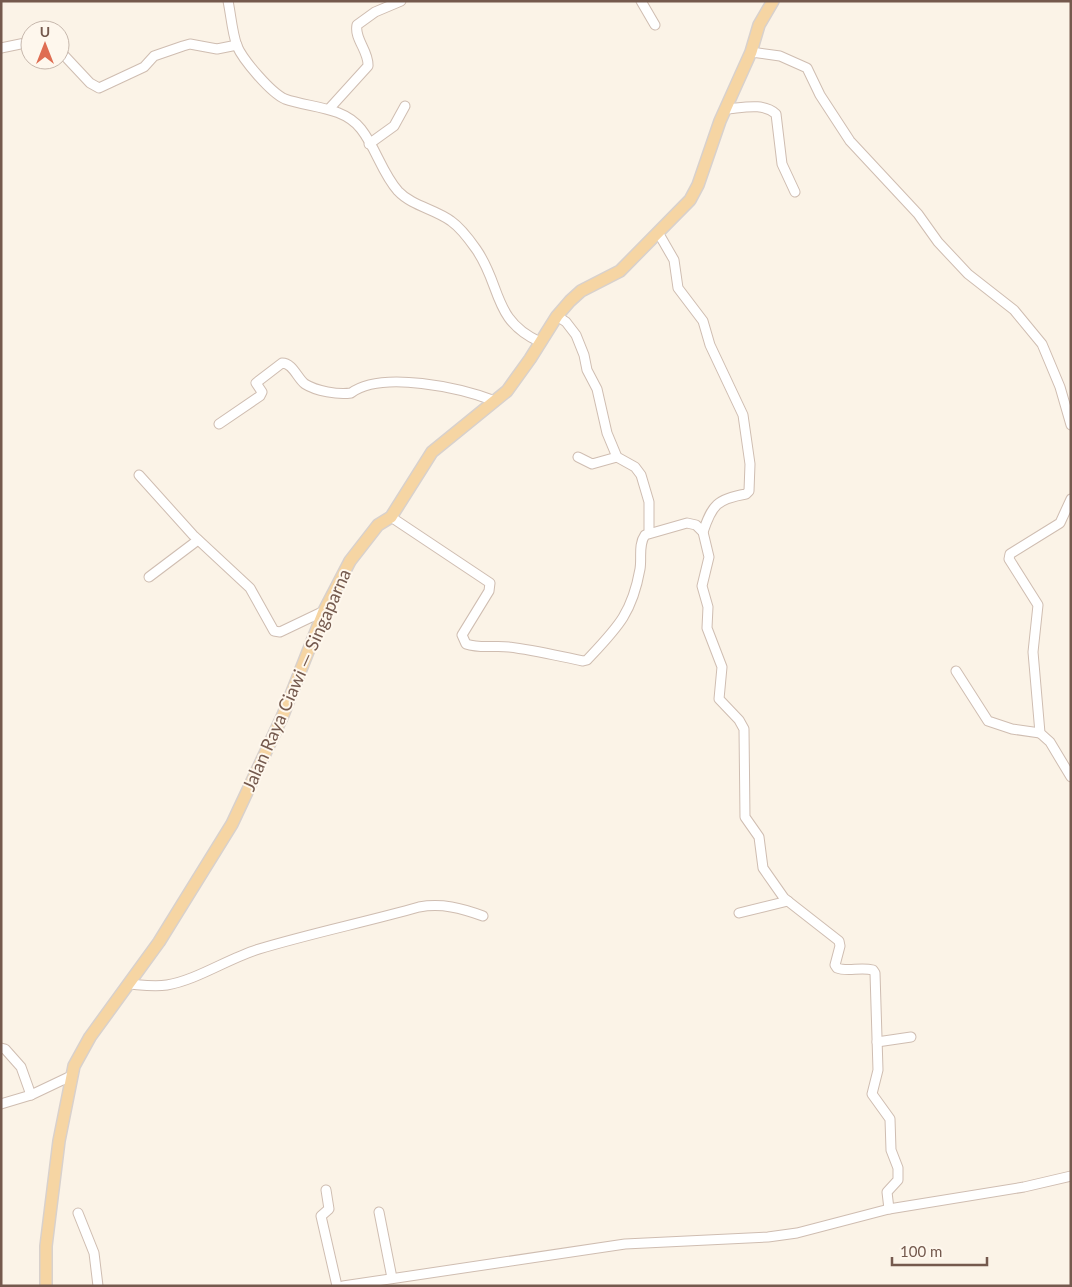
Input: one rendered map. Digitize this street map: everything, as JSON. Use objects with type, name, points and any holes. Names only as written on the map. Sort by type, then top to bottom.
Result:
[{"type":"main road","name":"Jalan Raya Ciawi — Singaparna","points":[[46,1286],[46,1246],[58,1150],[71,1076],[90,1037],[159,942],[235,817],[283,715],[324,611],[350,561],[378,525],[391,517],[432,452],[495,401],[519,376],[557,316],[581,291],[620,271],[690,200],[698,185],[712,141],[751,52],[759,25],[773,1]]},
{"type":"street","points":[[228,1],[237,45],[245,59],[273,91],[284,99],[329,110],[349,119],[361,129],[398,191],[407,199],[450,220],[464,233],[484,262],[499,303],[508,318],[525,336],[540,342]]},
{"type":"street","points":[[329,110],[368,66],[367,56],[356,30],[357,25],[375,12],[401,1]]},
{"type":"street","points":[[641,1],[655,25]]},
{"type":"street","points":[[1,48],[20,44]]},
{"type":"street","points":[[70,62],[90,83],[99,88],[144,67],[154,56],[182,46],[190,44],[217,49],[237,45]]},
{"type":"street","points":[[751,52],[780,56],[807,68],[824,102],[850,141],[918,214],[938,242],[968,274],[1014,310],[1042,344],[1060,387],[1071,425]]},
{"type":"street","points":[[369,144],[394,126],[406,106]]},
{"type":"street","points":[[726,109],[759,107],[771,110],[776,114],[782,164],[796,192]]},
{"type":"street","points":[[658,234],[674,260],[679,290],[704,322],[710,345],[739,404],[744,423],[750,464],[748,490],[746,494],[716,504],[710,513],[703,532]]},
{"type":"street","points":[[557,316],[566,322],[576,335],[584,355],[586,370],[597,389],[607,433],[617,457],[635,467],[641,475],[649,502],[649,532]]},
{"type":"street","points":[[219,424],[260,396],[262,392],[256,383],[282,363],[289,365],[305,384],[334,392],[351,393],[358,387],[385,382],[453,388],[495,401]]},
{"type":"street","points":[[578,457],[592,464],[617,457]]},
{"type":"street","points":[[139,475],[198,540],[250,588],[274,632],[280,632],[324,611]]},
{"type":"street","points":[[1040,733],[1033,652],[1038,605],[1009,559],[1010,554],[1060,523],[1071,500]]},
{"type":"street","points":[[391,517],[490,583],[489,591],[462,634],[467,644],[489,648],[501,646],[541,651],[583,661],[587,660],[608,639],[627,614],[640,569],[642,539],[649,532],[687,523],[696,525],[703,532],[709,557],[702,586],[708,605],[707,628],[722,667],[719,699],[739,720],[745,734],[745,817],[759,836],[761,859],[766,874],[788,901],[839,941],[840,946],[835,965],[837,968],[843,970],[861,968],[874,971],[878,1073],[872,1094],[890,1120],[892,1154],[898,1168],[898,1180],[887,1192],[890,1209]]},
{"type":"street","points":[[149,577],[198,540]]},
{"type":"street","points":[[956,671],[988,721],[1012,729],[1040,733],[1050,742],[1071,777]]},
{"type":"street","points":[[739,913],[788,901]]},
{"type":"street","points":[[129,984],[168,985],[188,979],[226,960],[259,949],[419,907],[440,905],[455,907],[483,916]]},
{"type":"street","points":[[877,1042],[911,1036]]},
{"type":"street","points":[[1,1048],[5,1049],[22,1067],[32,1095]]},
{"type":"street","points":[[1,1104],[32,1095],[71,1076]]},
{"type":"street","points":[[343,1286],[625,1244],[768,1237],[797,1233],[890,1209],[1071,1176]]},
{"type":"street","points":[[326,1190],[329,1209],[321,1216],[321,1221],[328,1238],[337,1286]]},
{"type":"street","points":[[379,1212],[392,1278]]},
{"type":"street","points":[[78,1213],[94,1253],[98,1286]]}]
